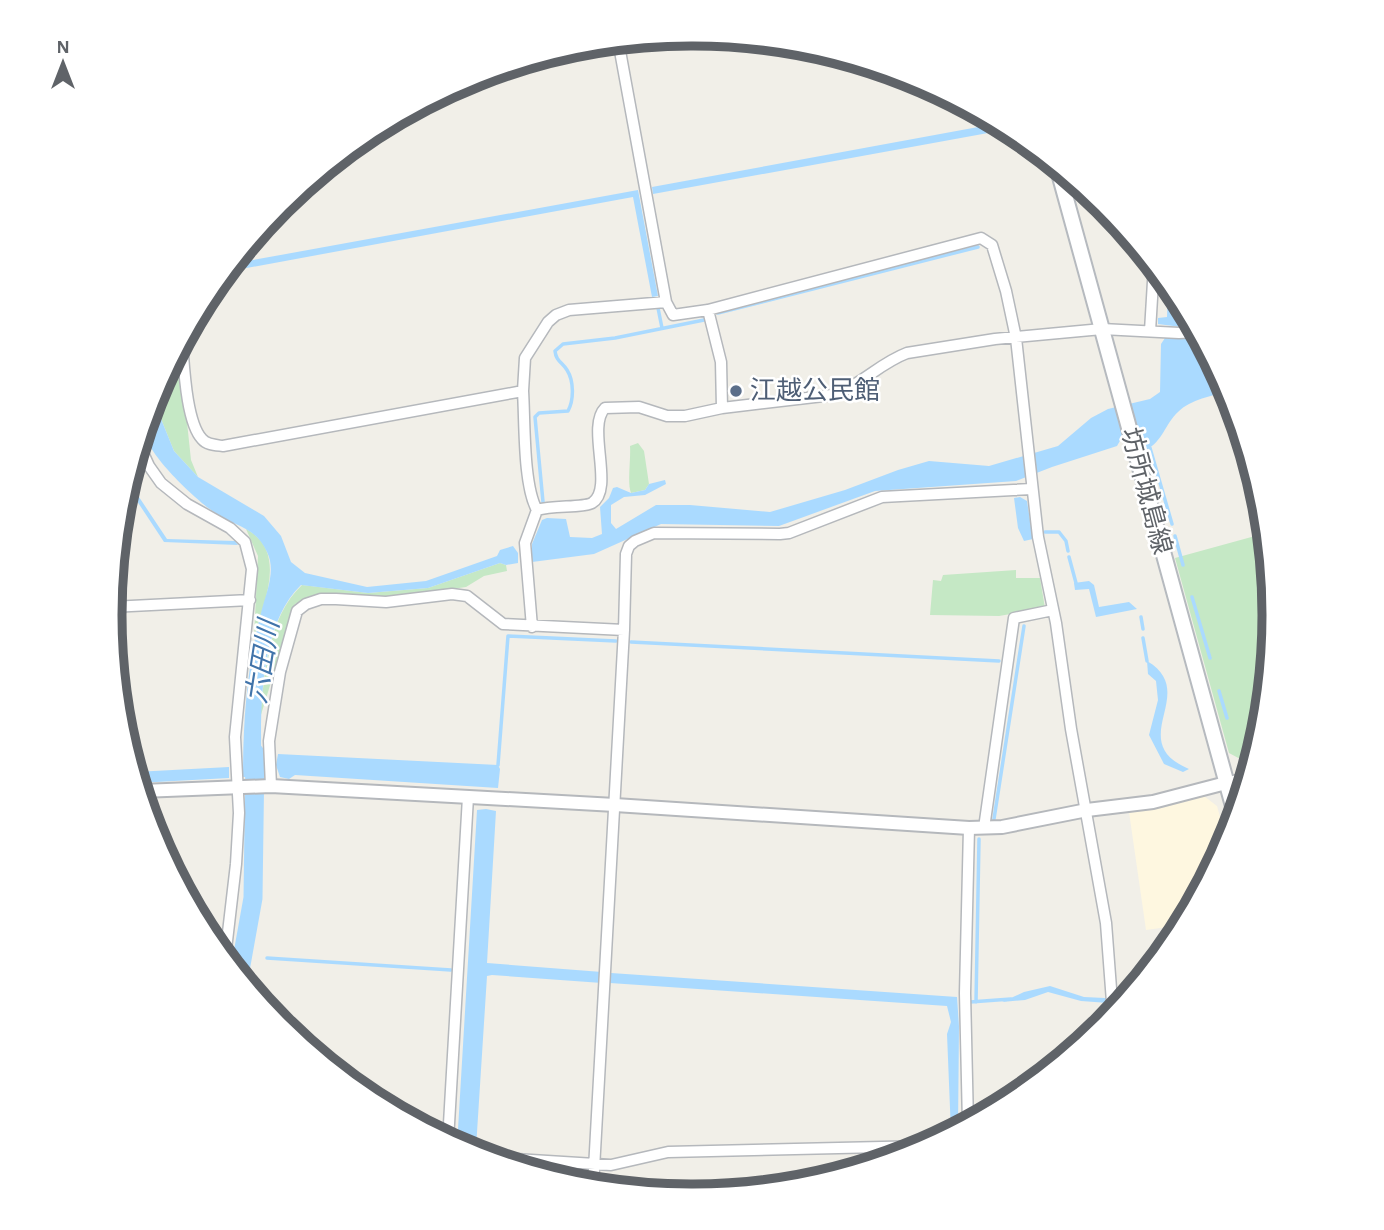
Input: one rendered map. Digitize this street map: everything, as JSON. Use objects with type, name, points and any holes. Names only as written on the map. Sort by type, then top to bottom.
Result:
[{"type":"main road","name":"坊所城島線","points":[[1061,182],[1231,799]]},
{"type":"street","points":[[620,50],[666,302],[673,315],[708,310],[981,238],[992,245],[1016,338],[1038,537],[1053,610],[1106,923],[1112,999]]},
{"type":"street","points":[[1150,331],[1153,281]]},
{"type":"street","points":[[532,627],[525,543],[537,510],[533,502],[527,455],[523,391],[525,358],[548,322],[556,315],[569,310],[666,302]]},
{"type":"street","points":[[708,310],[721,362],[722,408]]},
{"type":"street","points":[[537,510],[551,506],[583,506],[592,503],[598,496],[601,485],[599,420],[605,408],[639,407],[667,416],[685,416],[722,408],[832,395],[844,391],[896,357],[907,353],[995,339],[1102,329],[1187,333]]},
{"type":"street","points":[[183,359],[187,400],[195,427],[202,439],[210,445],[222,446],[523,391]]},
{"type":"street","points":[[145,458],[161,483],[187,504],[230,528],[245,542],[252,569],[235,737],[239,813],[227,943]]},
{"type":"street","points":[[594,1176],[626,554],[629,546],[654,533],[789,533],[882,497],[1032,484]]},
{"type":"street","points":[[271,786],[269,741],[280,672],[297,611],[306,604],[320,599],[386,602],[452,593],[467,596],[503,624],[624,630]]},
{"type":"street","points":[[122,606],[250,600]]},
{"type":"street","points":[[984,828],[1014,618],[1053,610]]},
{"type":"street","points":[[151,791],[271,786],[984,828],[1002,827],[1087,810],[1153,802],[1236,780]]},
{"type":"street","points":[[449,1130],[468,797]]},
{"type":"street","points":[[968,1113],[965,993],[969,828]]},
{"type":"street","points":[[528,1160],[611,1165],[668,1152],[697,1150],[890,1148]]},
{"type":"shaded area","points":[[1204,796],[1217,806],[1222,823],[1203,867],[1169,927],[1146,930],[1129,812],[1161,808]]},
{"type":"green space","points":[[181,364],[191,460],[198,477],[174,451],[159,415]]},
{"type":"green space","points":[[638,443],[644,451],[649,484],[645,490],[631,493],[630,446]]},
{"type":"green space","points":[[246,529],[259,539],[270,564],[267,593],[254,637],[258,556]]},
{"type":"green space","points":[[1256,536],[1262,615],[1260,652],[1251,726],[1242,760],[1229,753],[1175,558]]},
{"type":"green space","points":[[500,563],[506,565],[507,571],[484,576],[466,587],[388,598],[318,595],[295,604],[260,718],[266,665],[275,630],[290,598],[302,585],[368,593],[428,588]]},
{"type":"green space","points":[[1016,570],[1016,578],[1040,578],[1045,608],[999,616],[930,615],[933,580],[941,581],[943,575]]},
{"type":"water","points":[[984,126],[993,132],[653,194],[652,187]]},
{"type":"water","points":[[638,190],[658,296],[652,297],[633,197],[239,269],[246,261]]},
{"type":"water","points":[[1168,302],[1203,363],[1217,394],[1183,408],[1156,442],[1146,450],[1141,435],[1121,439],[1117,446],[1016,481],[875,491],[779,526],[661,524],[594,554],[532,562],[532,544],[542,520],[547,518],[566,519],[570,537],[592,538],[602,534],[600,507],[609,498],[613,488],[617,487],[631,493],[645,490],[649,484],[665,480],[666,484],[645,495],[624,497],[611,505],[611,523],[616,529],[656,505],[770,512],[929,461],[989,466],[1058,446],[1091,418],[1108,409],[1150,399],[1160,392],[1161,344],[1165,338],[1181,338],[1181,327],[1158,324],[1158,318],[1167,317]]},
{"type":"water","points":[[159,415],[174,451],[198,477],[264,516],[281,536],[291,562],[305,573],[367,587],[426,581],[497,556],[500,550],[513,546],[518,553],[518,563],[500,563],[428,588],[368,593],[301,585],[287,603],[276,625],[269,649],[262,702],[262,777],[243,777],[249,672],[270,580],[270,559],[257,537],[205,506],[183,486],[149,444]]},
{"type":"water","points":[[136,492],[167,539],[235,541],[238,545],[164,542],[135,498]]},
{"type":"water","points":[[1020,497],[1027,501],[1033,539],[1024,541],[1018,528],[1014,498]]},
{"type":"water","points":[[1089,581],[1094,585],[1099,607],[1129,602],[1137,609],[1096,617],[1089,589],[1075,590],[1074,583]]},
{"type":"water","points":[[1147,661],[1162,674],[1167,687],[1161,731],[1162,745],[1170,758],[1189,769],[1183,772],[1164,764],[1149,735],[1158,700],[1156,681],[1148,674]]},
{"type":"water","points":[[278,754],[498,765],[498,788],[295,775],[289,779],[280,777],[276,765]]},
{"type":"water","points":[[229,767],[229,778],[148,782],[145,771]]},
{"type":"water","points":[[477,810],[496,811],[487,963],[602,972],[602,983],[487,976],[476,1142],[458,1134]]},
{"type":"water","points":[[611,973],[957,997],[958,1118],[951,1122],[947,1034],[951,1022],[947,1006],[610,983]]},
{"type":"water","points":[[1050,986],[1084,997],[1113,998],[1108,1003],[1081,1001],[1048,992],[1025,1000],[1002,1002],[1024,992]]},
{"type":"waterway","points":[[718,313],[978,247]]},
{"type":"waterway","points":[[658,308],[662,328]]},
{"type":"waterway","points":[[543,502],[535,417],[539,413],[568,411],[572,396],[569,374],[555,351],[563,344],[615,338],[704,320]]},
{"type":"waterway","points":[[1150,448],[1172,524]]},
{"type":"waterway","points":[[1045,532],[1059,532],[1066,541],[1068,551]]},
{"type":"waterway","points":[[1175,536],[1183,565]]},
{"type":"waterway","points":[[1069,557],[1076,583]]},
{"type":"waterway","points":[[1192,597],[1210,658]]},
{"type":"waterway","points":[[1141,617],[1143,629]]},
{"type":"waterway","points":[[994,819],[1024,626]]},
{"type":"waterway","points":[[498,765],[508,636],[616,641]]},
{"type":"waterway","points":[[1143,638],[1147,661]]},
{"type":"waterway","points":[[631,642],[999,661]]},
{"type":"waterway","points":[[1219,691],[1227,718]]},
{"type":"waterway","name":"六田川","points":[[241,963],[253,898],[255,753]]},
{"type":"waterway","points":[[976,1002],[979,839]]},
{"type":"waterway","points":[[267,958],[451,970]]},
{"type":"waterway","points":[[970,1002],[1011,999]]},
{"type":"place","name":"江越公民館","points":[[736,391]]}]
